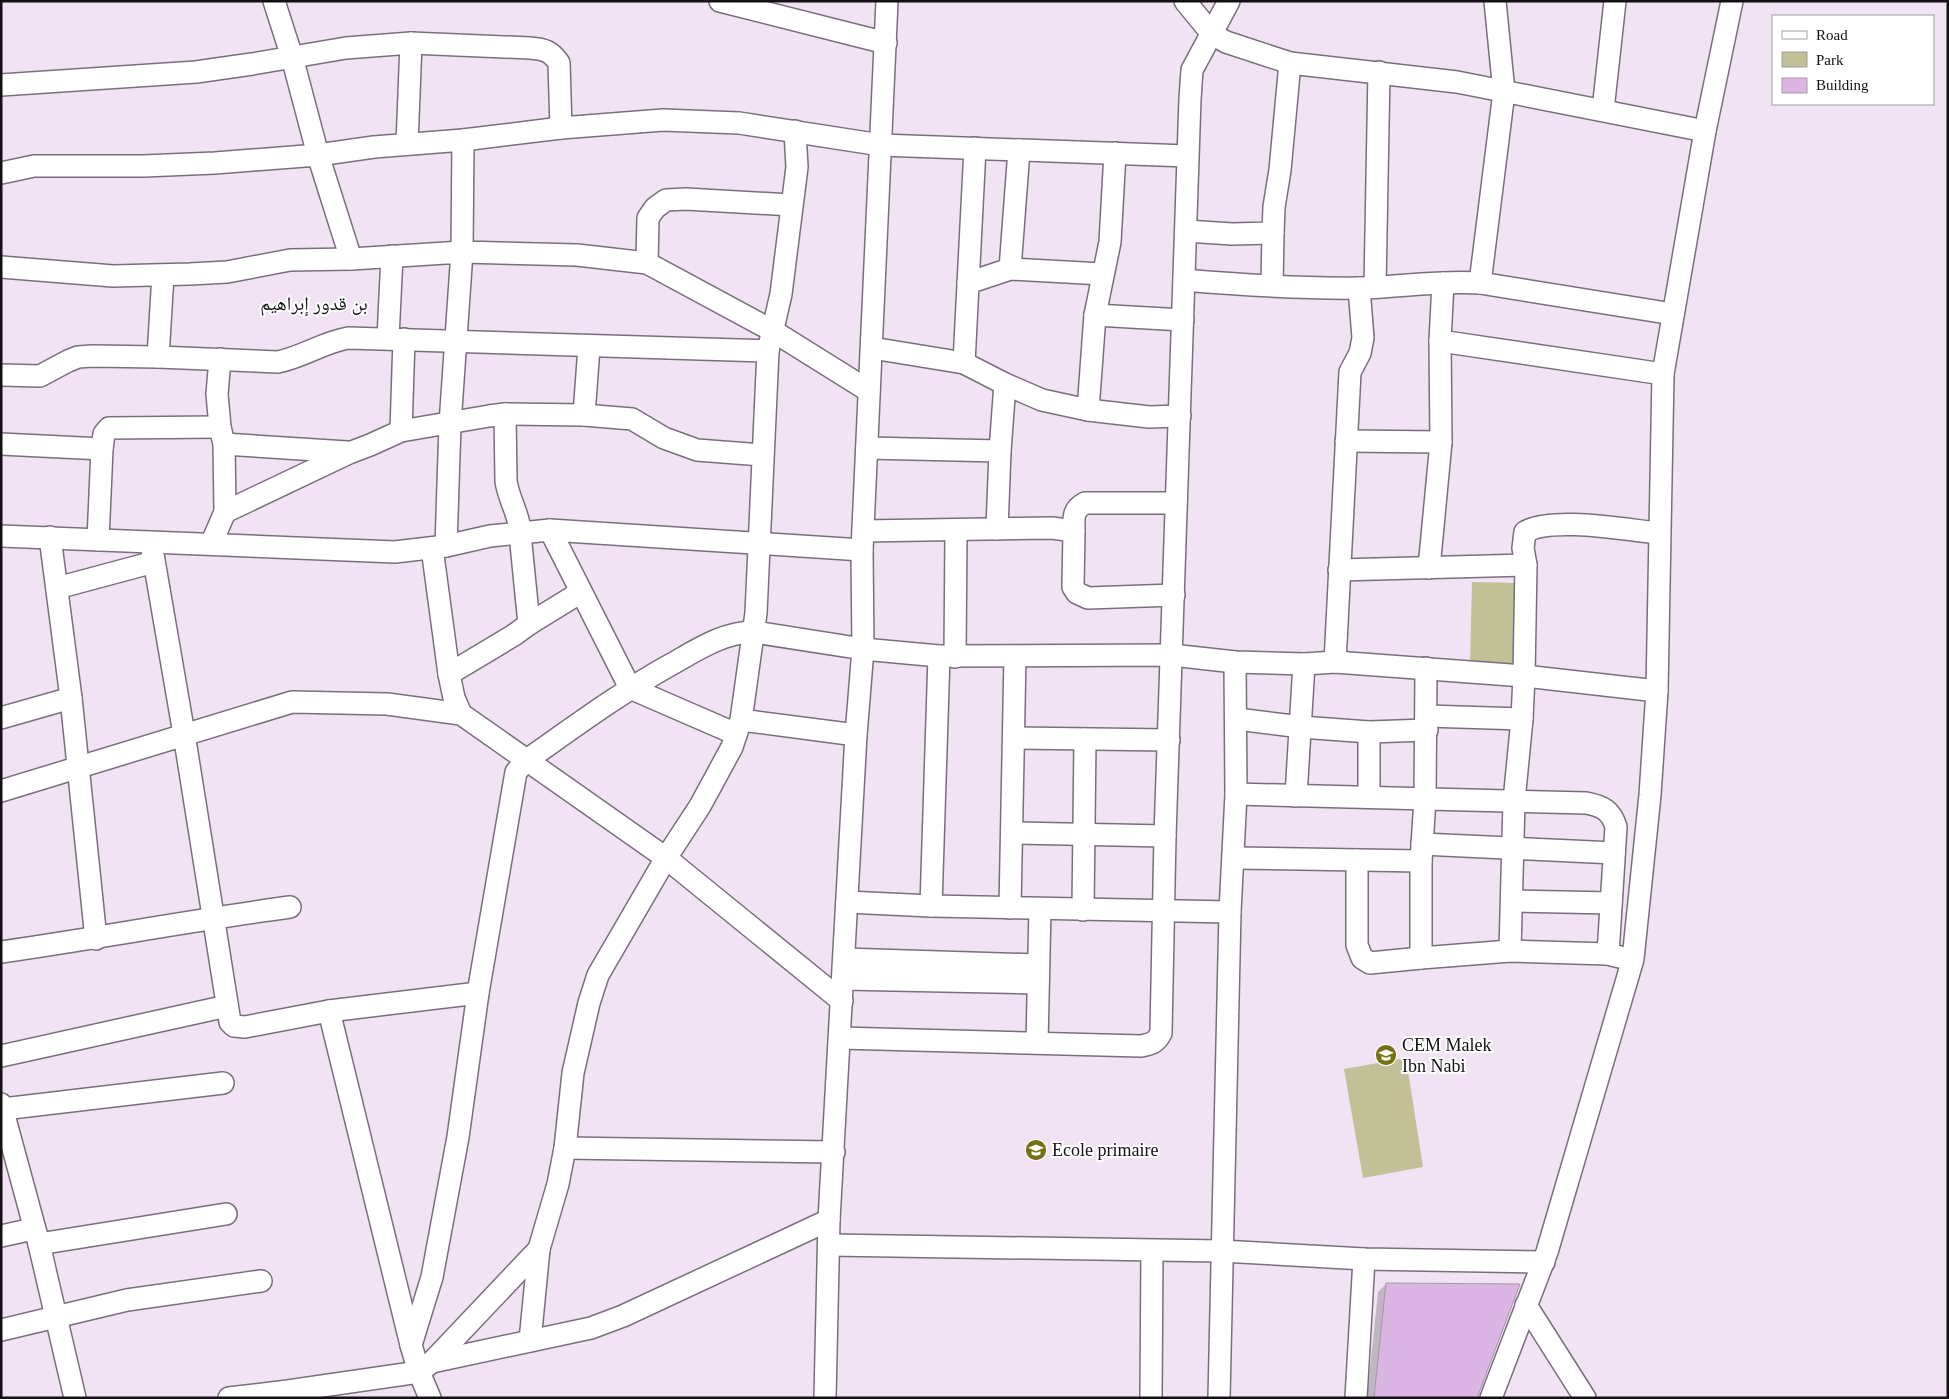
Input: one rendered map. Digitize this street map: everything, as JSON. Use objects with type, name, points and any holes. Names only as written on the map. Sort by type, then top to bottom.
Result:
[{"type":"street","points":[[274,1],[292,57],[318,155],[351,259]]},
{"type":"street","points":[[720,1],[886,43]]},
{"type":"street","points":[[825,1398],[830,1245],[829,1220],[856,735],[863,649],[863,540],[887,1]]},
{"type":"street","points":[[1185,1],[1212,34],[1226,42],[1290,63],[1457,82],[1705,131]]},
{"type":"street","points":[[840,1038],[1140,1046],[1153,1044],[1161,1033],[1165,836],[1187,156],[1192,70],[1201,50],[1212,34],[1229,1]]},
{"type":"street","points":[[1480,283],[1504,92],[1495,1]]},
{"type":"street","points":[[1602,110],[1615,1]]},
{"type":"street","points":[[1491,1398],[1544,1262],[1633,959],[1650,795],[1657,690],[1663,374],[1705,131],[1732,1]]},
{"type":"street","points":[[407,144],[411,43]]},
{"type":"street","points":[[1,85],[196,72],[346,48],[411,43],[530,48],[548,51],[559,63],[561,128]]},
{"type":"street","points":[[1272,285],[1274,207],[1280,170],[1290,63]]},
{"type":"street","points":[[1335,662],[1350,372],[1360,353],[1367,288],[1379,72]]},
{"type":"street","points":[[1,173],[34,166],[144,166],[318,155],[374,147],[463,140],[561,128],[663,120],[739,123],[881,144],[1187,156]]},
{"type":"street","points":[[530,1340],[540,1248],[551,1214],[564,1148],[573,1073],[589,1003],[598,975],[666,858],[700,806],[732,747],[739,727],[754,632],[768,351],[781,294],[797,167],[794,131]]},
{"type":"street","points":[[461,714],[454,698],[448,674],[439,547],[457,340],[462,252],[463,140]]},
{"type":"street","points":[[964,363],[975,148]]},
{"type":"street","points":[[1010,269],[1019,150]]},
{"type":"street","points":[[1088,410],[1094,315],[1110,242],[1115,153]]},
{"type":"street","points":[[646,262],[648,218],[655,208],[666,200],[686,199],[792,205]]},
{"type":"street","points":[[1186,231],[1232,234],[1273,233]]},
{"type":"street","points":[[1,267],[113,276],[163,275],[228,272],[290,260],[351,259],[462,252],[577,255],[646,262],[773,331],[870,391]]},
{"type":"street","points":[[392,256],[401,431]]},
{"type":"street","points":[[968,283],[1010,269],[1102,274]]},
{"type":"street","points":[[158,357],[163,275]]},
{"type":"street","points":[[1184,280],[1253,286],[1367,288],[1443,283],[1480,283],[1673,314]]},
{"type":"street","points":[[1429,568],[1441,442],[1440,341],[1443,283]]},
{"type":"street","points":[[1094,315],[1183,320]]},
{"type":"street","points":[[1,376],[40,376],[78,357],[158,357],[278,362],[292,359],[332,341],[348,338],[457,340],[589,347],[768,351]]},
{"type":"street","points":[[1440,341],[1663,374]]},
{"type":"street","points":[[584,415],[589,347]]},
{"type":"street","points":[[872,348],[964,363],[1042,400],[1088,410],[1149,417],[1180,416]]},
{"type":"street","points":[[211,544],[225,512],[222,436],[216,394],[220,359]]},
{"type":"street","points":[[997,529],[1005,384]]},
{"type":"street","points":[[225,512],[349,452],[401,431],[504,414],[584,415],[632,419],[664,438],[697,450],[762,455]]},
{"type":"street","points":[[504,414],[507,490],[517,512],[529,624]]},
{"type":"street","points":[[98,540],[102,449],[104,434],[109,428],[222,436],[349,452]]},
{"type":"street","points":[[1346,441],[1441,442]]},
{"type":"street","points":[[1,444],[102,449]]},
{"type":"street","points":[[867,448],[1000,451]]},
{"type":"street","points":[[1174,595],[1088,598],[1077,592],[1073,587],[1074,513],[1078,507],[1085,503],[1176,503]]},
{"type":"street","points":[[1510,951],[1513,901],[1514,801],[1524,676],[1525,532],[1533,527],[1561,524],[1659,533]]},
{"type":"street","points":[[57,588],[152,553],[211,544],[395,552],[439,547],[490,536],[550,530],[758,542],[863,540],[956,530],[1052,528],[1074,531]]},
{"type":"street","points":[[550,530],[630,688],[739,727],[856,735]]},
{"type":"street","points":[[931,906],[956,530]]},
{"type":"street","points":[[1,536],[98,540],[152,553]]},
{"type":"street","points":[[50,537],[71,698],[96,938]]},
{"type":"street","points":[[152,553],[184,734],[230,1022],[239,1027],[329,1012],[478,993]]},
{"type":"street","points":[[1339,570],[1526,565]]},
{"type":"street","points":[[448,674],[581,592]]},
{"type":"street","points":[[411,1345],[432,1277],[458,1137],[478,993],[516,772],[527,760],[630,688],[695,650],[738,632],[754,632],[863,649],[947,656],[1172,655],[1235,662],[1304,664],[1335,662],[1524,676],[1657,690]]},
{"type":"street","points":[[1010,908],[1015,657]]},
{"type":"street","points":[[1219,1398],[1230,912],[1236,794],[1237,719],[1235,662]]},
{"type":"street","points":[[1296,796],[1304,664]]},
{"type":"street","points":[[1421,958],[1422,852],[1427,723],[1426,668]]},
{"type":"street","points":[[1,718],[71,698]]},
{"type":"street","points":[[1,791],[292,702],[387,704],[461,714],[666,858],[842,1001]]},
{"type":"street","points":[[1237,719],[1301,727],[1369,732],[1427,723],[1522,719]]},
{"type":"street","points":[[1369,732],[1369,797]]},
{"type":"street","points":[[1014,738],[1169,740]]},
{"type":"street","points":[[1083,910],[1085,739]]},
{"type":"street","points":[[1236,794],[1586,803],[1601,806],[1609,812],[1614,819],[1616,827],[1608,954]]},
{"type":"street","points":[[1012,833],[1165,836]]},
{"type":"street","points":[[1233,858],[1357,860],[1422,852],[1514,849],[1614,853]]},
{"type":"street","points":[[1357,860],[1357,945],[1362,958],[1370,963],[1510,951],[1608,954],[1633,959]]},
{"type":"street","points":[[1513,901],[1611,903]]},
{"type":"street","points":[[847,902],[1040,909],[1230,912]]},
{"type":"street","points":[[1,952],[96,938],[213,917],[290,907]]},
{"type":"street","points":[[1037,1043],[1040,909]]},
{"type":"street","points":[[844,969],[1038,974]]},
{"type":"street","points":[[1,1056],[227,1006]]},
{"type":"street","points":[[329,1012],[411,1345],[425,1367],[430,1398]]},
{"type":"street","points":[[75,1398],[2,1106],[223,1083]]},
{"type":"street","points":[[564,1148],[834,1152]]},
{"type":"street","points":[[1,1236],[36,1236],[226,1214]]},
{"type":"street","points":[[229,1398],[288,1391],[425,1367],[530,1340],[591,1328],[623,1316],[829,1220]]},
{"type":"street","points":[[830,1245],[1221,1251],[1364,1259],[1544,1262]]},
{"type":"street","points":[[425,1367],[540,1248]]},
{"type":"street","points":[[1151,1398],[1152,1251]]},
{"type":"street","points":[[1356,1398],[1364,1259]]},
{"type":"street","points":[[1,1330],[127,1300],[261,1281]]},
{"type":"street","points":[[1526,1305],[1585,1398]]},
{"type":"green space","points":[[1472,582],[1521,583],[1518,666],[1470,666]]},
{"type":"green space","points":[[1406,1058],[1423,1167],[1363,1178],[1344,1069]]},
{"type":"building","points":[[1386,1283],[1520,1284],[1477,1398],[1374,1398]]},
{"type":"place","name":"CEM Malek Ibn Nabi","points":[[1386,1055]]},
{"type":"place","name":"Ecole primaire","points":[[1036,1150]]},
{"type":"district","name":"بن قدور إبراهيم","points":[[314,303]]}]
